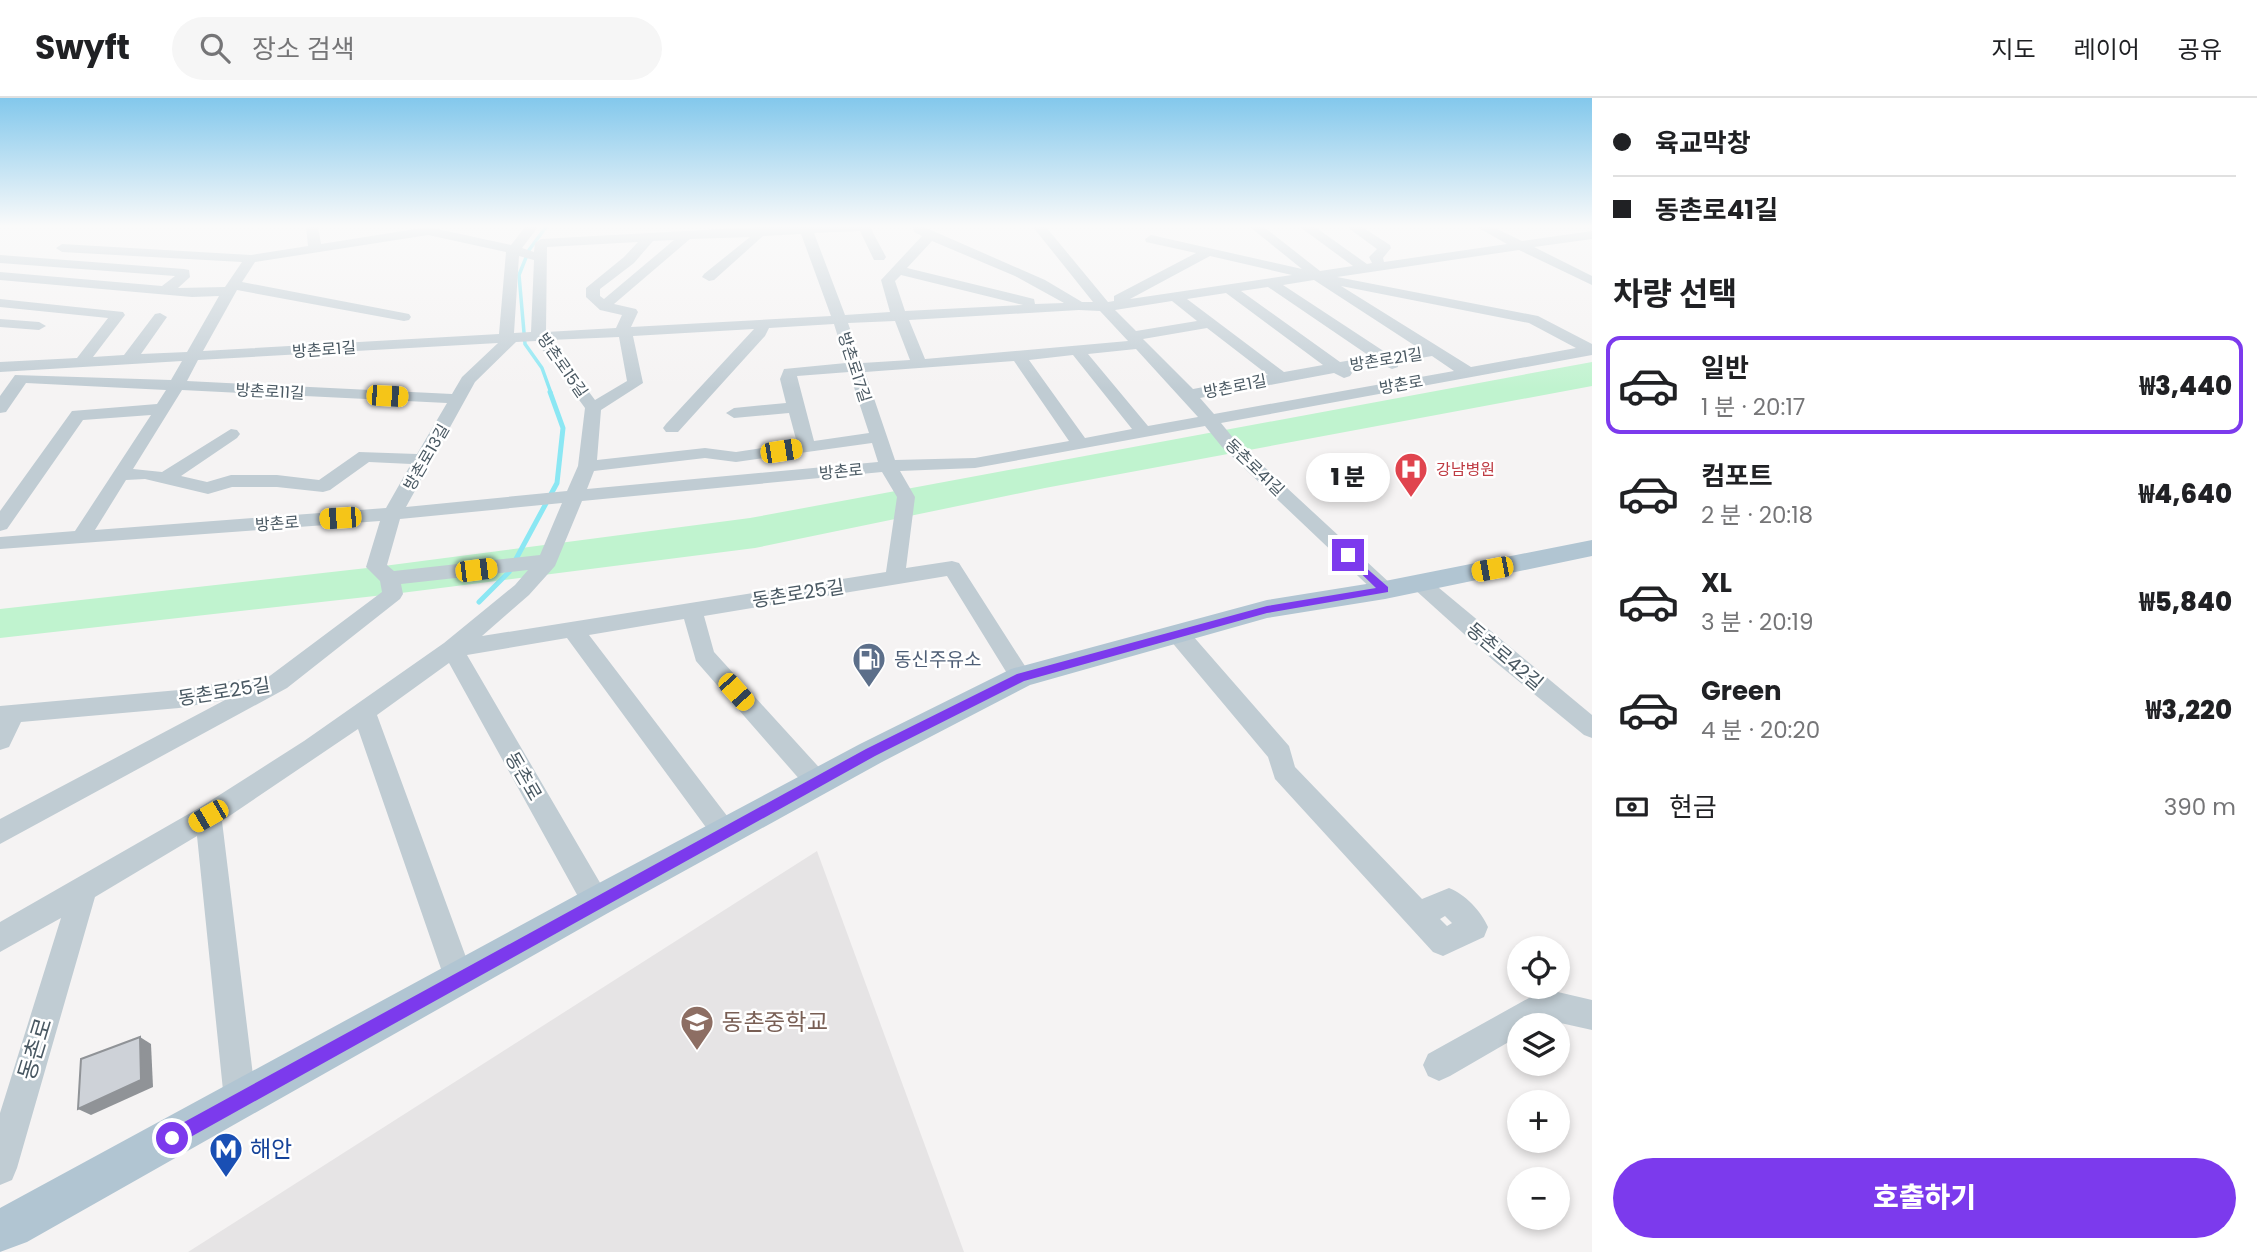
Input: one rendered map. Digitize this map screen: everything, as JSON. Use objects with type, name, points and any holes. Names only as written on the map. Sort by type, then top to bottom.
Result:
[{"type":"main road","points":[[4,1232],[596,902],[817,782],[1021,677],[1267,610],[1385,590],[1592,548]]},
{"type":"street","points":[[62,281],[192,293],[231,288],[404,317]]},
{"type":"street","points":[[167,289],[178,281]]},
{"type":"street","points":[[80,538],[163,409],[236,281]]},
{"type":"street","points":[[512,337],[516,281]]},
{"type":"street","name":"방촌로15길","points":[[0,938],[208,816],[313,748],[452,649],[523,590],[548,561],[587,466],[593,408],[538,334],[539,281]]},
{"type":"street","points":[[593,408],[635,383],[623,331],[631,312],[604,306],[593,297],[593,288],[602,281]]},
{"type":"street","points":[[604,306],[634,281]]},
{"type":"street","name":"방촌로17길","points":[[825,281],[888,466]]},
{"type":"street","points":[[888,281],[920,365]]},
{"type":"street","points":[[942,281],[1053,308]]},
{"type":"street","points":[[1039,281],[1079,306]]},
{"type":"street","name":"동촌로41길","points":[[1083,281],[1104,307],[1189,395],[1228,443],[1385,590]]},
{"type":"street","points":[[1104,307],[1153,281]]},
{"type":"street","points":[[538,334],[840,321],[1079,306],[1104,307],[1268,281],[1386,359],[1413,381]]},
{"type":"street","name":"방촌로21길","points":[[1324,281],[1467,372]]},
{"type":"street","name":"방촌로","points":[[1338,281],[1534,319],[1592,350]]},
{"type":"street","points":[[1226,287],[1293,336]]},
{"type":"street","points":[[1175,297],[1281,377]]},
{"type":"street","points":[[0,303],[118,315],[83,360]]},
{"type":"street","points":[[131,357],[160,317]]},
{"type":"street","points":[[0,323],[38,326]]},
{"type":"street","points":[[807,447],[788,379],[790,372],[920,365],[1077,351],[1209,323]]},
{"type":"street","points":[[672,428],[760,332],[762,324]]},
{"type":"street","name":"방촌로1길","points":[[0,367],[131,357],[191,358],[538,334]]},
{"type":"street","name":"방촌로21길","points":[[1293,336],[1336,368]]},
{"type":"street","name":"방촌로13길","points":[[397,578],[376,567],[392,514],[468,380],[512,337]]},
{"type":"street","name":"방촌로","points":[[0,544],[392,514],[888,466],[975,463],[1592,350]]},
{"type":"street","name":"방촌로1길","points":[[0,351],[20,354],[45,364]]},
{"type":"street","points":[[1077,351],[1144,433]]},
{"type":"street","name":"방촌로21길","points":[[1281,377],[1436,351]]},
{"type":"street","points":[[1019,357],[1081,445]]},
{"type":"street","points":[[1336,368],[1366,390]]},
{"type":"street","name":"방촌로1길","points":[[1189,395],[1281,377]]},
{"type":"street","name":"방촌로11길","points":[[0,378],[176,384],[363,395]]},
{"type":"street","points":[[0,408],[21,378]]},
{"type":"street","name":"방촌로13길","points":[[363,395],[459,399]]},
{"type":"street","points":[[734,413],[796,407]]},
{"type":"street","points":[[0,525],[79,415],[163,409]]},
{"type":"street","points":[[149,497],[164,477],[231,434]]},
{"type":"street","points":[[587,466],[705,453],[746,456],[878,437]]},
{"type":"street","points":[[121,475],[145,474],[208,488],[231,481],[277,481],[323,486],[366,456],[424,460]]},
{"type":"street","points":[[888,466],[906,496],[895,577]]},
{"type":"street","points":[[279,682],[393,594],[397,578],[548,561]]},
{"type":"street","name":"동촌로25길","points":[[452,649],[952,568],[1021,677]]},
{"type":"street","name":"동촌로42길","points":[[1420,583],[1502,655],[1592,728]]},
{"type":"street","points":[[692,610],[704,655],[817,782]]},
{"type":"street","points":[[573,630],[725,833]]},
{"type":"street","points":[[1178,634],[1280,753],[1284,772],[1418,915]]},
{"type":"street","name":"동촌로","points":[[452,649],[596,902]]},
{"type":"street","name":"동촌로25길","points":[[0,740],[7,714],[179,699],[279,682]]},
{"type":"street","name":"동촌로25길","points":[[0,832],[279,682]]},
{"type":"street","points":[[363,710],[459,979]]},
{"type":"street","points":[[208,816],[240,1100]]},
{"type":"street","name":"동촌로","points":[[0,1168],[83,890]]},
{"type":"street","points":[[1440,1065],[1545,1004],[1592,1015]]},
{"type":"shaded area","name":"동촌중학교","points":[[817,851],[964,1252],[188,1252]]},
{"type":"green space","points":[[1592,362],[1592,386],[1045,488],[755,548],[393,594],[0,638],[0,609],[376,567],[750,518]]},
{"type":"building","points":[[140,1037],[141,1080],[78,1109],[81,1059]]},
{"type":"waterway","points":[[520,281],[525,344],[542,368],[551,393]]},
{"type":"waterway","points":[[479,602],[509,572],[557,483],[563,428],[550,392]]},
{"type":"place","name":"강남병원","points":[[1411,499]]},
{"type":"place","name":"동신주유소","points":[[869,689]]},
{"type":"place","name":"동촌중학교","points":[[697,1052]]},
{"type":"place","name":"해안","points":[[226,1179]]},
{"type":"route","points":[[172,1138],[596,902],[871,753],[1021,677],[1267,610],[1385,590],[1348,555]]}]
